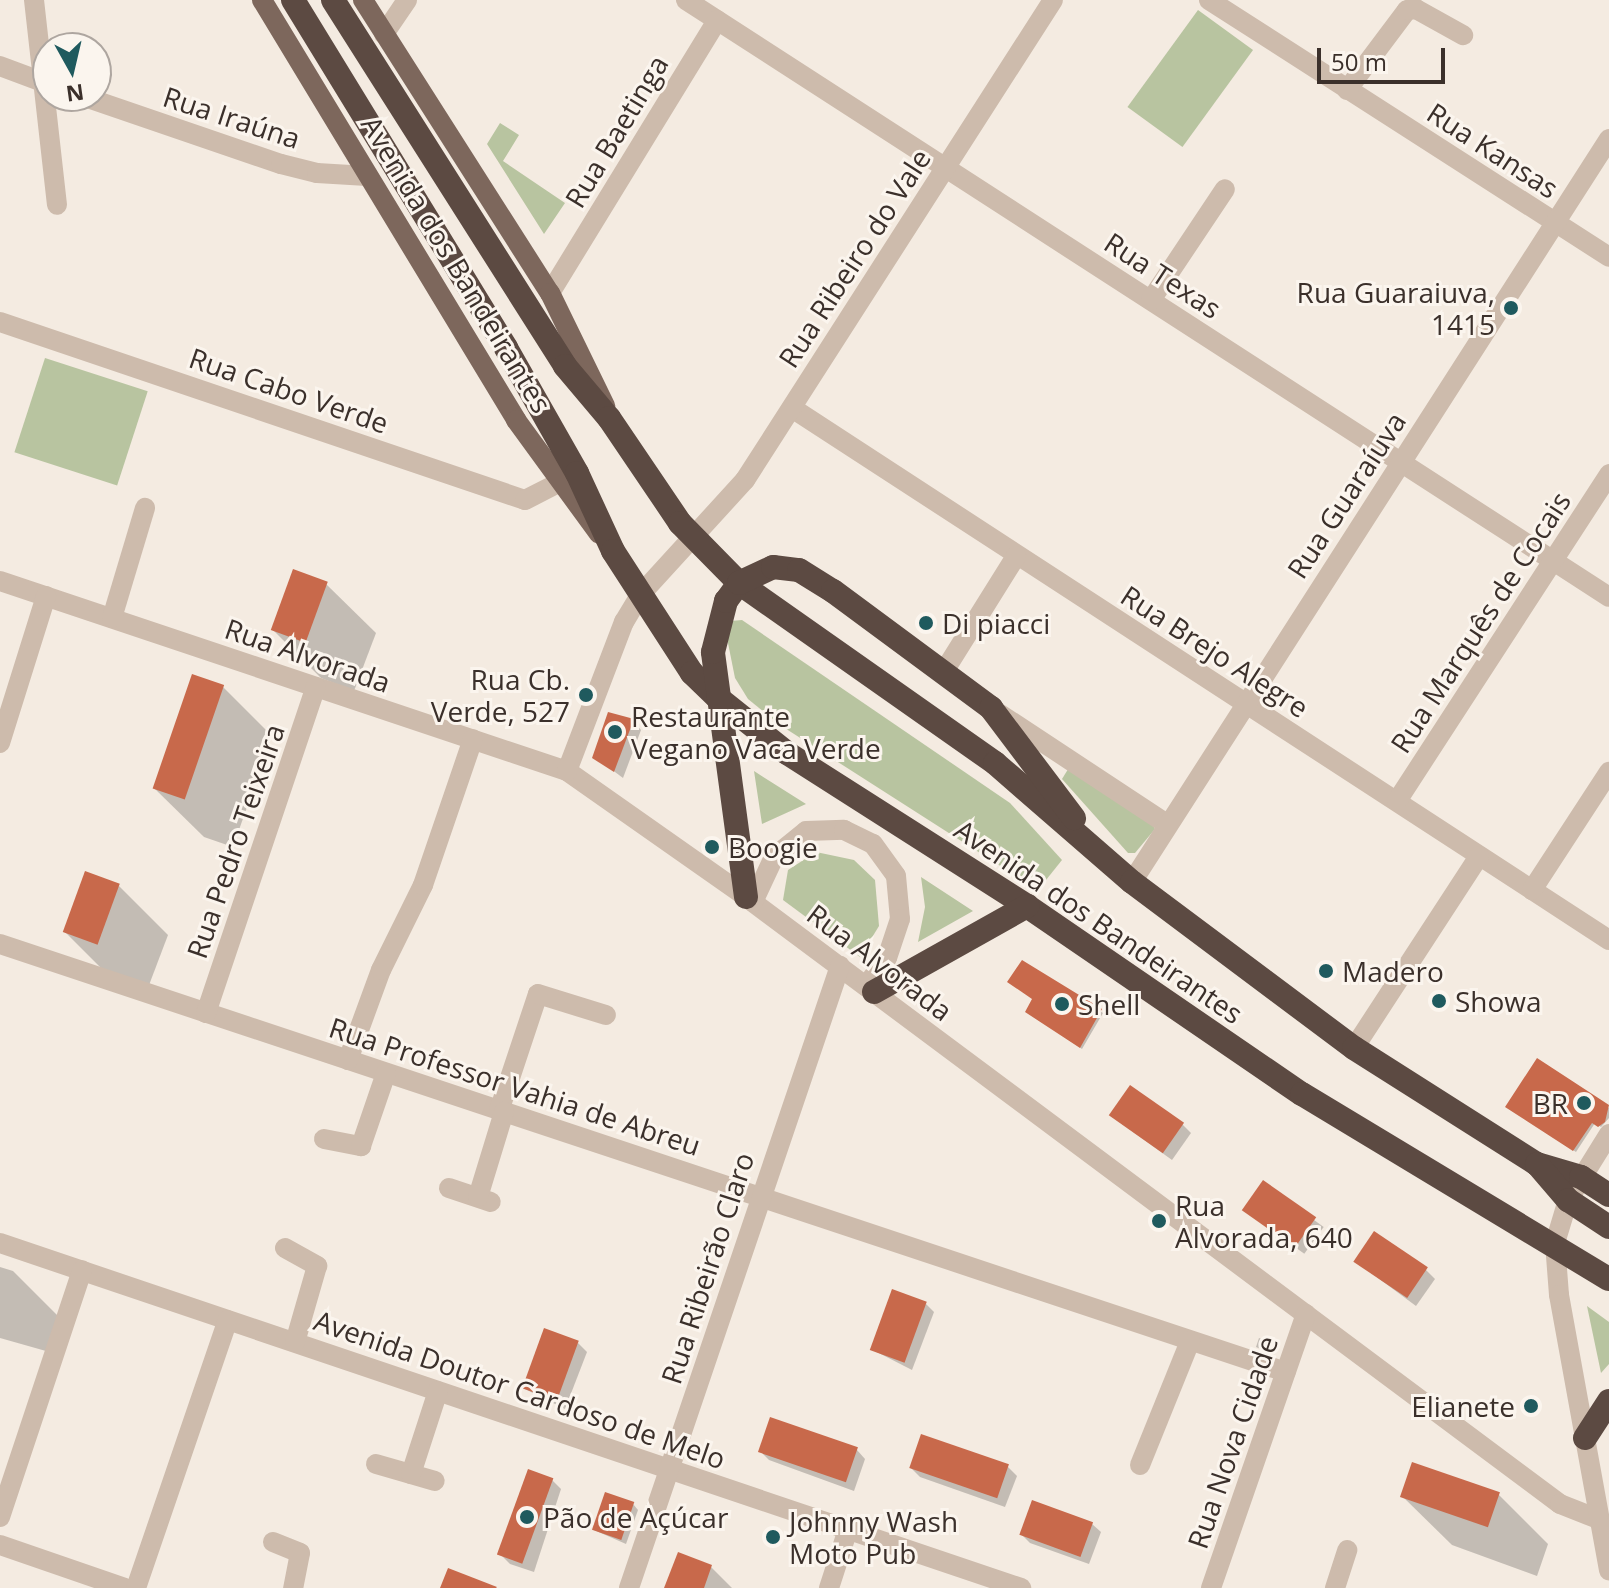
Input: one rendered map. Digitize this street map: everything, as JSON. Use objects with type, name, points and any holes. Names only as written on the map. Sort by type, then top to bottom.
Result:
[{"type":"highway","name":"Avenida dos Bandeirantes","points":[[293,0],[513,360],[577,473],[613,551],[692,673],[787,753],[1027,906],[1302,1094],[1555,1243],[1609,1279]]},
{"type":"highway","name":"Avenida dos Bandeirantes","points":[[333,0],[530,315],[609,418],[692,538],[739,583],[995,763],[1132,882],[1354,1048],[1537,1164],[1581,1177],[1609,1195]]},
{"type":"highway","points":[[750,899],[718,698],[715,630],[739,583],[773,567],[799,570],[991,708],[1101,854]]},
{"type":"highway","points":[[870,989],[1027,906]]},
{"type":"highway","name":"Avenida dos Bandeirantes","points":[[1537,1164],[1568,1200],[1609,1227]]},
{"type":"highway","points":[[1585,1438],[1609,1401]]},
{"type":"main road","name":"Avenida dos Bandeirantes","points":[[262,0],[367,176],[558,483],[613,551]]},
{"type":"main road","name":"Avenida dos Bandeirantes","points":[[363,0],[545,286],[609,418]]},
{"type":"street","points":[[34,0],[39,32]]},
{"type":"street","points":[[384,34],[407,0]]},
{"type":"street","name":"Rua Texas","points":[[686,0],[1609,597]]},
{"type":"street","name":"Rua Ribeiro do Vale","points":[[692,538],[745,480],[1053,0]]},
{"type":"street","name":"Rua Kansas","points":[[1209,0],[1609,257]]},
{"type":"street","points":[[1347,90],[1407,10],[1416,9],[1463,35]]},
{"type":"street","name":"Rua Baetinga","points":[[545,286],[564,271],[717,20]]},
{"type":"street","points":[[0,66],[32,79]]},
{"type":"street","name":"Rua Iraúna","points":[[112,106],[281,164],[317,173],[367,176]]},
{"type":"street","points":[[49,112],[57,205]]},
{"type":"street","name":"Rua Guaraíuva","points":[[1132,882],[1244,703],[1609,139]]},
{"type":"street","points":[[1151,300],[1225,189]]},
{"type":"street","name":"Rua Cabo Verde","points":[[0,322],[525,500],[558,483]]},
{"type":"street","name":"Rua Brejo Alegre","points":[[792,408],[1609,940]]},
{"type":"street","name":"Rua Marquês de Cocais","points":[[1397,801],[1609,474]]},
{"type":"street","points":[[112,618],[145,508]]},
{"type":"street","points":[[567,771],[624,622],[640,595],[692,538]]},
{"type":"street","points":[[943,673],[1016,556]]},
{"type":"street","name":"Rua Alvorada","points":[[0,581],[567,771],[750,899],[1560,1504],[1603,1517]]},
{"type":"street","points":[[0,743],[46,596]]},
{"type":"street","name":"Rua Pedro Teixeira","points":[[206,1013],[316,687]]},
{"type":"street","points":[[991,708],[1167,824]]},
{"type":"street","points":[[348,1060],[381,970],[423,885],[473,739]]},
{"type":"street","points":[[1532,890],[1609,772]]},
{"type":"street","points":[[750,899],[774,857],[806,831],[844,830],[873,844],[896,876],[900,919],[892,949],[870,989]]},
{"type":"street","points":[[1354,1048],[1479,856]]},
{"type":"street","name":"Rua Professor Vahia de Abreu","points":[[0,944],[1286,1372]]},
{"type":"street","name":"Rua Ribeirão Claro","points":[[629,1588],[759,1197],[840,966]]},
{"type":"street","points":[[449,1188],[484,1200],[502,1112],[538,994],[606,1015]]},
{"type":"street","points":[[324,1139],[361,1146],[386,1073]]},
{"type":"street","points":[[1609,1134],[1568,1200],[1555,1243],[1585,1438],[1603,1517],[1609,1571]]},
{"type":"street","name":"Avenida Doutor Cardoso de Melo","points":[[0,1243],[1021,1588]]},
{"type":"street","points":[[285,1248],[317,1266],[295,1342]]},
{"type":"street","points":[[0,1517],[82,1270]]},
{"type":"street","name":"Rua Nova Cidade","points":[[1211,1588],[1306,1314]]},
{"type":"street","points":[[136,1588],[228,1320]]},
{"type":"street","points":[[1140,1465],[1190,1341]]},
{"type":"street","points":[[411,1474],[438,1391]]},
{"type":"street","points":[[376,1464],[435,1481]]},
{"type":"street","points":[[829,1588],[848,1529]]},
{"type":"street","points":[[273,1542],[300,1553],[293,1588]]},
{"type":"street","points":[[0,1545],[125,1588]]},
{"type":"street","points":[[1335,1588],[1347,1550]]},
{"type":"green space","points":[[1198,10],[1253,50],[1182,147],[1127,107]]},
{"type":"green space","points":[[500,123],[519,135],[503,161],[565,203],[544,234],[487,144]]},
{"type":"green space","points":[[45,358],[148,391],[117,486],[14,452]]},
{"type":"green space","points":[[742,620],[1010,803],[1062,860],[1038,890],[780,725],[748,699],[735,678],[727,638],[731,621]]},
{"type":"green space","points":[[1070,766],[1152,823],[1155,829],[1135,853],[1128,853],[1062,779]]},
{"type":"green space","points":[[754,771],[768,780],[806,804],[762,824]]},
{"type":"green space","points":[[816,852],[854,860],[875,880],[879,926],[860,957],[783,900],[788,870]]},
{"type":"green space","points":[[921,877],[973,911],[918,942],[925,907]]},
{"type":"green space","points":[[1587,1306],[1609,1322],[1609,1364],[1601,1373]]},
{"type":"building","points":[[293,569],[328,582],[306,643],[271,630]]},
{"type":"building","points":[[192,674],[224,685],[185,799],[153,788]]},
{"type":"building","name":"Restaurante Vegano Vaca Verde","points":[[608,712],[634,719],[614,772],[592,758]]},
{"type":"building","points":[[85,871],[120,884],[98,945],[63,932]]},
{"type":"building","name":"Shell","points":[[1022,960],[1102,1009],[1080,1048],[1025,1012],[1032,999],[1007,982]]},
{"type":"building","name":"BR","points":[[1537,1058],[1609,1105],[1605,1122],[1598,1127],[1592,1123],[1573,1151],[1505,1107]]},
{"type":"building","points":[[1130,1085],[1184,1123],[1163,1153],[1109,1115]]},
{"type":"building","points":[[1263,1180],[1316,1217],[1295,1248],[1242,1210]]},
{"type":"building","points":[[1374,1231],[1428,1267],[1407,1298],[1353,1262]]},
{"type":"building","points":[[892,1289],[927,1302],[905,1363],[870,1350]]},
{"type":"building","points":[[544,1328],[579,1341],[557,1401],[522,1388]]},
{"type":"building","points":[[770,1417],[858,1447],[846,1482],[758,1452]]},
{"type":"building","points":[[921,1434],[1009,1464],[997,1498],[909,1468]]},
{"type":"building","points":[[1412,1462],[1500,1492],[1488,1527],[1400,1497]]},
{"type":"building","name":"Pão de Açúcar","points":[[528,1469],[553,1478],[522,1564],[497,1555]]},
{"type":"building","points":[[605,1492],[634,1502],[621,1540],[592,1530]]},
{"type":"building","points":[[1032,1500],[1093,1522],[1080,1557],[1019,1535]]},
{"type":"building","points":[[678,1552],[712,1565],[704,1588],[664,1588]]},
{"type":"building","points":[[448,1568],[497,1587],[440,1588]]},
{"type":"place","name":"Rua Guaraiuva, 1415","points":[[1511,308]]},
{"type":"place","name":"Di piacci","points":[[926,623]]},
{"type":"place","name":"Rua Cb. Verde, 527","points":[[586,695]]},
{"type":"place","name":"Restaurante Vegano Vaca Verde","points":[[615,732]]},
{"type":"place","name":"Boogie","points":[[712,847]]},
{"type":"place","name":"Madero","points":[[1326,971]]},
{"type":"place","name":"Showa","points":[[1439,1001]]},
{"type":"place","name":"Shell","points":[[1062,1004]]},
{"type":"place","name":"BR","points":[[1584,1103]]},
{"type":"place","name":"Rua Alvorada, 640","points":[[1159,1221]]},
{"type":"place","name":"Elianete","points":[[1531,1406]]},
{"type":"place","name":"Pão de Açúcar","points":[[527,1517]]},
{"type":"place","name":"Johnny Wash Moto Pub","points":[[773,1537]]}]
